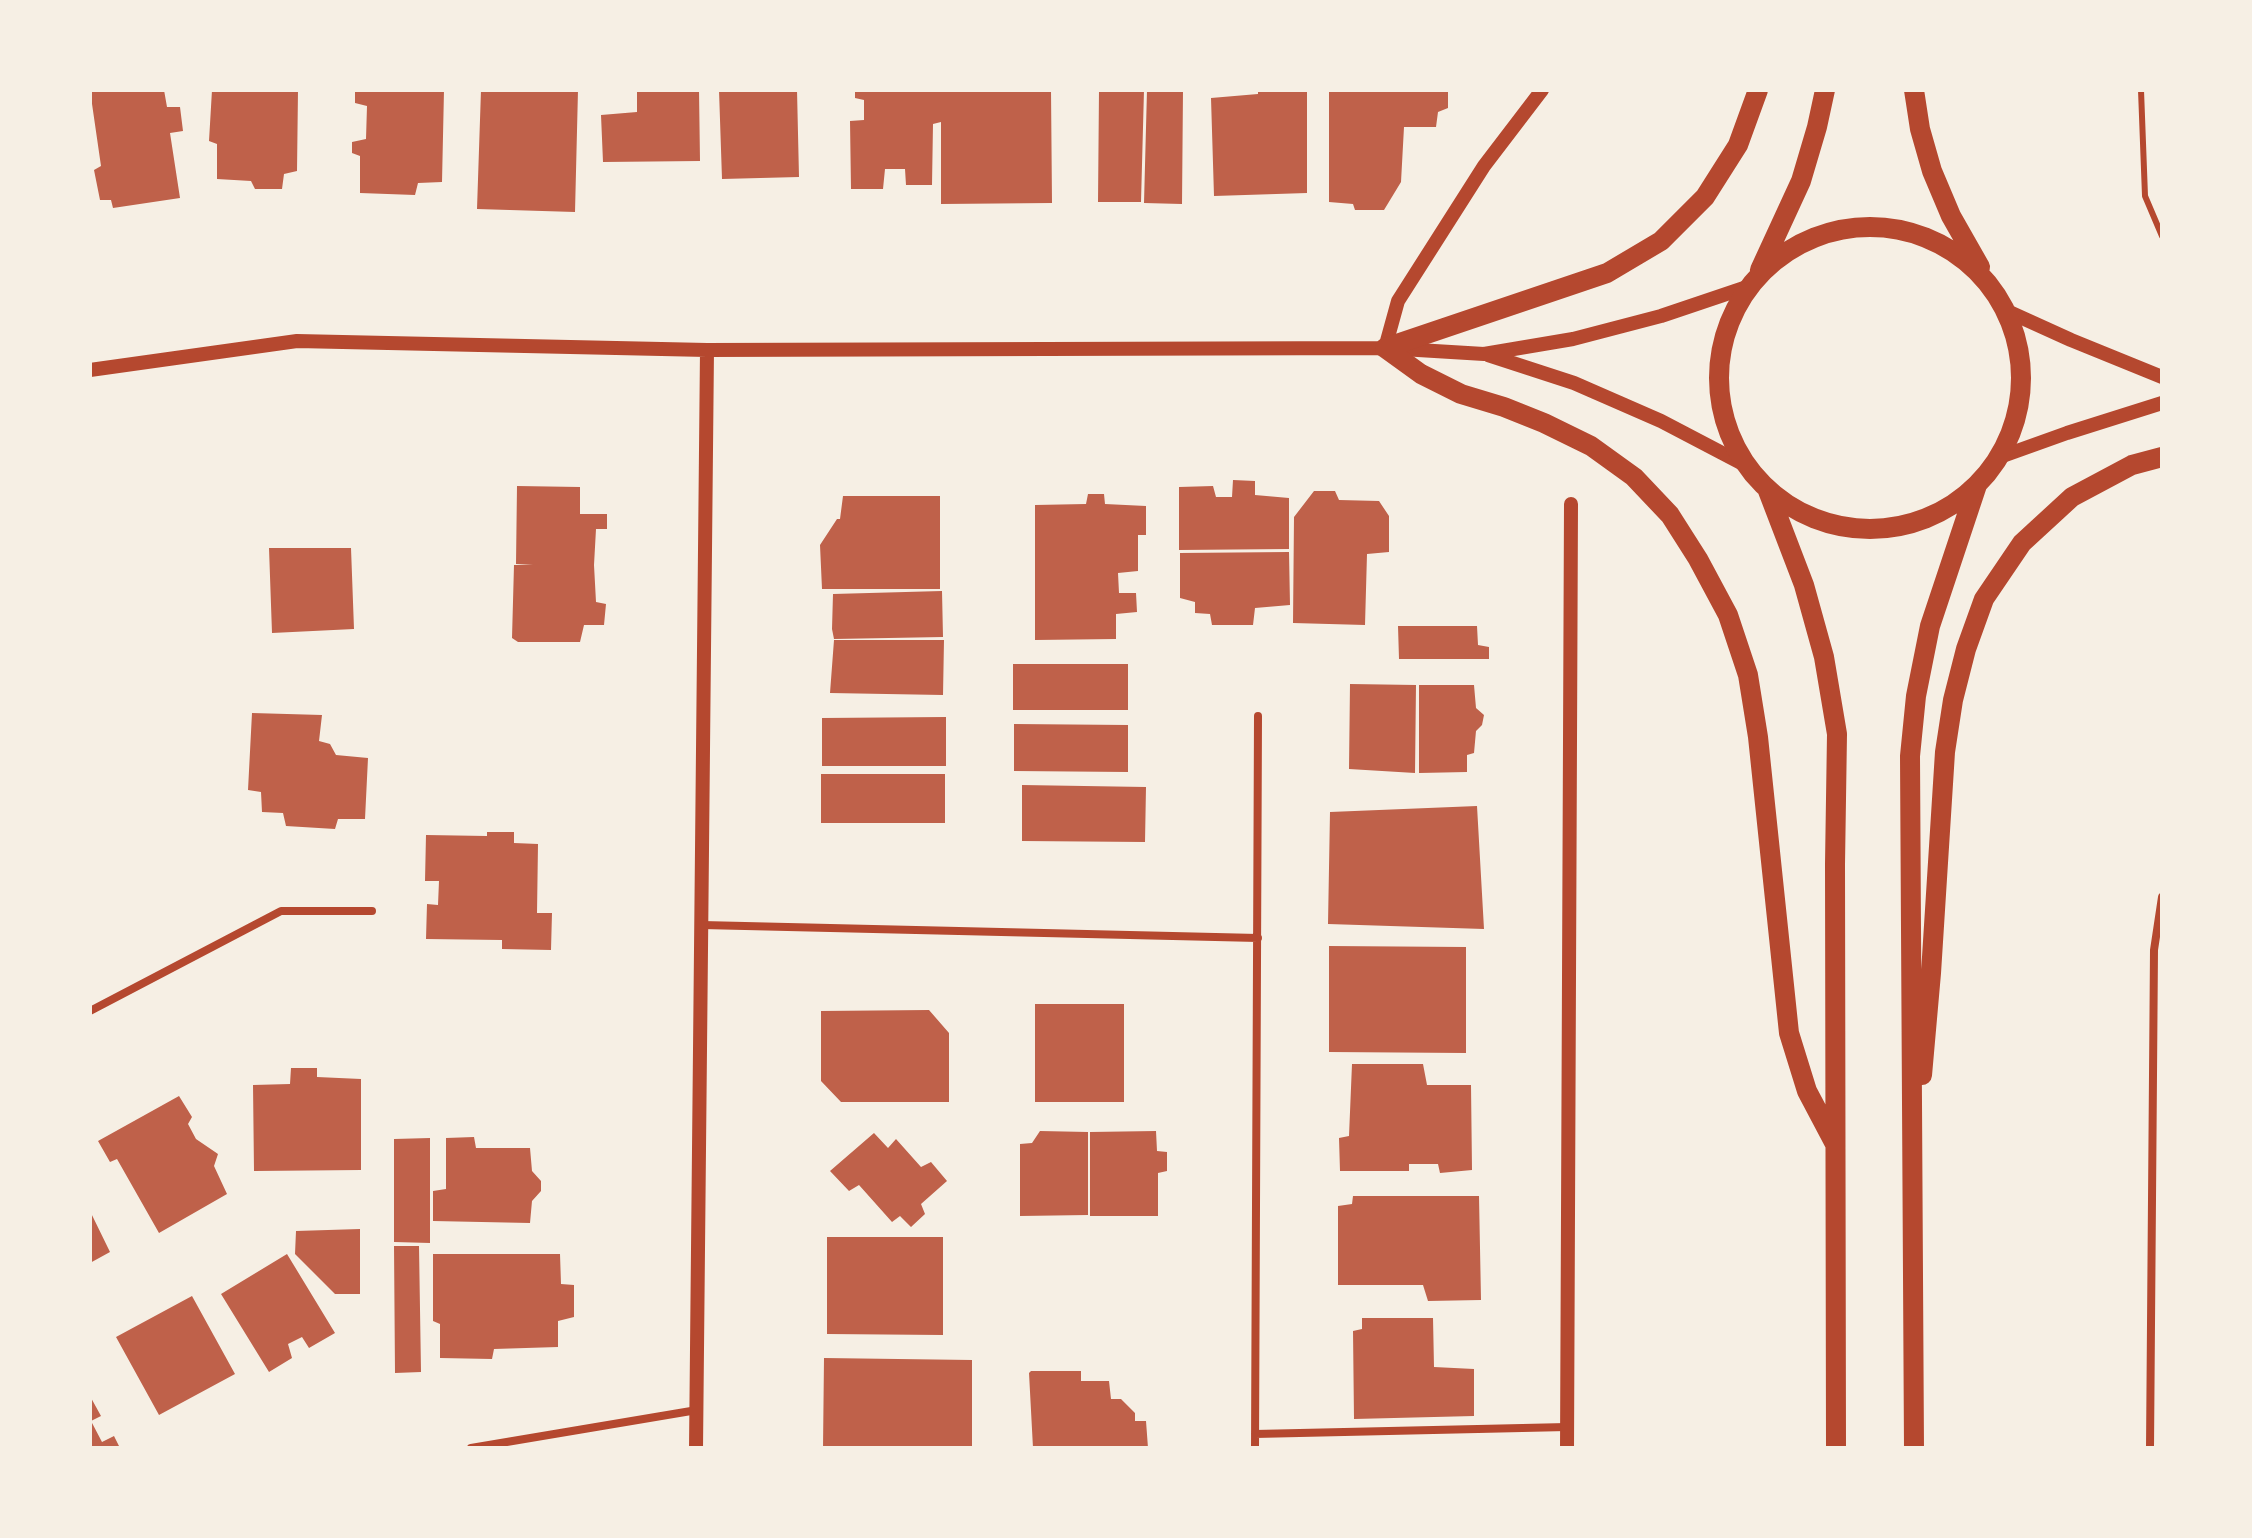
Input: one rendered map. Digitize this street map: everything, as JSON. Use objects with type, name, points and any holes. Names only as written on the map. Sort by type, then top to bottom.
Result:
[{"type":"main road","points":[[1385,348],[1607,273],[1661,241],[1705,197],[1738,145],[1758,90]]},
{"type":"main road","points":[[1825,90],[1801,181],[1725,329],[1717,375],[1723,423],[1745,465],[1768,491],[1806,516],[1850,529],[1897,527],[1940,512],[1977,485],[2000,457],[2019,410],[2022,360],[2007,311],[1951,216],[1932,171],[1920,129],[1914,90]]},
{"type":"main road","points":[[1752,281],[1790,248],[1831,231],[1873,226],[1916,233],[1955,252],[1987,281]]},
{"type":"main road","points":[[1385,348],[1421,374],[1461,394],[1517,412],[1591,446],[1634,477],[1670,515],[1698,559],[1728,615],[1748,675],[1758,737],[1789,1033],[1807,1091],[1835,1144]]},
{"type":"main road","points":[[1911,1142],[1927,1030],[1945,752],[1953,700],[1966,649],[1984,599],[2022,543],[2072,497],[2132,465],[2162,457]]},
{"type":"main road","points":[[1914,1448],[1910,756],[1916,696],[1930,626],[1977,485]]},
{"type":"main road","points":[[1768,491],[1804,585],[1820,643],[1837,734],[1836,1448]]},
{"type":"street","points":[[1385,348],[1398,301],[1484,166],[1542,90]]},
{"type":"street","points":[[90,370],[297,341],[707,350],[1385,348],[1484,354],[1573,339],[1661,316],[1752,281]]},
{"type":"street","points":[[2007,311],[2162,377]]},
{"type":"street","points":[[696,1448],[707,350]]},
{"type":"street","points":[[1484,354],[1574,383],[1661,421],[1745,465]]},
{"type":"street","points":[[2000,457],[2162,403]]},
{"type":"street","points":[[1567,1448],[1571,504]]},
{"type":"street","points":[[1255,1448],[1258,716]]},
{"type":"street","points":[[2150,1448],[2158,995],[2154,950],[2162,897]]},
{"type":"street","points":[[90,1011],[281,911],[372,911]]},
{"type":"street","points":[[702,925],[1258,938]]},
{"type":"street","points":[[2151,1387],[2162,1387]]},
{"type":"street","points":[[471,1448],[697,1410]]},
{"type":"street","points":[[1255,1434],[1567,1427]]},
{"type":"lane","points":[[2141,90],[2145,196],[2162,236]]},
{"type":"building","points":[[90,90],[164,90],[167,107],[180,107],[183,131],[170,133],[180,198],[113,208],[111,200],[100,200],[94,170],[101,166]]},
{"type":"building","points":[[212,90],[298,90],[297,171],[284,174],[282,189],[255,189],[251,181],[217,179],[217,144],[209,141]]},
{"type":"building","points":[[355,90],[444,90],[442,182],[418,183],[415,195],[360,193],[360,156],[352,153],[352,142],[366,139],[367,106],[355,103]]},
{"type":"building","points":[[481,90],[578,90],[575,212],[477,209]]},
{"type":"building","points":[[637,90],[699,90],[700,161],[603,162],[601,115],[637,112]]},
{"type":"building","points":[[719,90],[797,90],[799,177],[722,179]]},
{"type":"building","points":[[855,90],[1051,90],[1052,203],[941,204],[941,122],[933,124],[932,185],[906,185],[905,169],[885,169],[883,189],[851,189],[850,121],[864,120],[864,100],[855,98]]},
{"type":"building","points":[[1099,90],[1144,90],[1141,202],[1098,202]]},
{"type":"building","points":[[1147,90],[1183,90],[1182,204],[1144,203]]},
{"type":"building","points":[[1258,90],[1307,90],[1307,193],[1214,196],[1211,98],[1258,94]]},
{"type":"building","points":[[1329,90],[1448,90],[1448,108],[1438,112],[1436,127],[1404,127],[1401,182],[1384,210],[1355,210],[1353,204],[1329,202]]},
{"type":"building","points":[[1233,480],[1255,481],[1255,495],[1289,498],[1289,549],[1179,550],[1179,487],[1213,486],[1216,497],[1232,497]]},
{"type":"building","points":[[517,486],[580,487],[580,514],[607,514],[607,529],[596,529],[594,565],[596,602],[606,604],[604,625],[584,625],[580,642],[518,642],[512,638],[514,565],[533,565],[516,564]]},
{"type":"building","points":[[1314,491],[1335,491],[1339,500],[1379,501],[1389,516],[1389,552],[1367,554],[1365,625],[1293,623],[1294,517]]},
{"type":"building","points":[[1088,494],[1104,494],[1105,504],[1146,506],[1146,535],[1138,535],[1138,571],[1118,573],[1119,593],[1136,593],[1137,612],[1116,614],[1116,639],[1035,640],[1035,505],[1086,504]]},
{"type":"building","points":[[843,496],[940,496],[940,589],[822,589],[820,545],[840,519]]},
{"type":"building","points":[[269,548],[351,548],[354,629],[272,633]]},
{"type":"building","points":[[1289,552],[1290,605],[1255,608],[1253,625],[1212,625],[1210,614],[1195,613],[1195,602],[1180,598],[1180,553]]},
{"type":"building","points":[[942,591],[943,637],[834,639],[833,594]]},
{"type":"building","points":[[1398,626],[1477,626],[1478,645],[1489,647],[1489,659],[1399,659]]},
{"type":"building","points":[[834,640],[944,640],[943,695],[830,693]]},
{"type":"building","points":[[1013,664],[1128,664],[1128,710],[1013,710]]},
{"type":"building","points":[[1350,684],[1416,685],[1415,773],[1349,769]]},
{"type":"building","points":[[1419,685],[1474,685],[1476,708],[1484,715],[1482,725],[1476,731],[1474,753],[1467,755],[1467,772],[1419,773]]},
{"type":"building","points":[[252,713],[322,715],[319,741],[330,744],[336,755],[368,758],[365,819],[338,819],[335,829],[286,826],[283,813],[262,812],[261,792],[248,790]]},
{"type":"building","points":[[946,717],[946,766],[822,766],[822,718]]},
{"type":"building","points":[[1014,724],[1128,725],[1128,772],[1014,771]]},
{"type":"building","points":[[821,774],[945,774],[945,823],[821,823]]},
{"type":"building","points":[[1022,785],[1146,787],[1145,842],[1022,841]]},
{"type":"building","points":[[1477,806],[1484,929],[1328,924],[1330,812]]},
{"type":"building","points":[[487,832],[514,832],[514,843],[538,844],[537,913],[552,913],[551,950],[502,949],[502,940],[426,939],[427,904],[438,905],[439,881],[425,881],[426,835],[487,836]]},
{"type":"building","points":[[1329,946],[1466,947],[1466,1053],[1329,1052]]},
{"type":"building","points":[[1035,1004],[1124,1004],[1124,1102],[1035,1102]]},
{"type":"building","points":[[929,1010],[949,1033],[949,1102],[841,1102],[821,1081],[821,1011]]},
{"type":"building","points":[[1352,1064],[1423,1064],[1427,1085],[1471,1085],[1472,1170],[1440,1173],[1438,1164],[1409,1164],[1409,1171],[1340,1171],[1339,1138],[1349,1136]]},
{"type":"building","points":[[291,1068],[317,1068],[317,1077],[361,1079],[361,1170],[254,1171],[253,1085],[290,1084]]},
{"type":"building","points":[[179,1096],[192,1117],[188,1124],[196,1139],[218,1154],[214,1166],[227,1194],[159,1233],[117,1159],[110,1162],[98,1141]]},
{"type":"building","points":[[1040,1131],[1088,1132],[1088,1215],[1020,1216],[1020,1144],[1032,1143]]},
{"type":"building","points":[[1156,1131],[1157,1151],[1167,1152],[1167,1171],[1158,1173],[1158,1216],[1090,1216],[1090,1132]]},
{"type":"building","points":[[874,1133],[888,1148],[896,1139],[921,1167],[931,1162],[947,1181],[921,1204],[925,1214],[911,1227],[900,1216],[892,1222],[859,1185],[849,1191],[830,1171]]},
{"type":"building","points":[[474,1137],[476,1148],[530,1148],[532,1171],[541,1181],[541,1191],[532,1201],[530,1223],[433,1221],[433,1191],[446,1189],[446,1138]]},
{"type":"building","points":[[430,1138],[430,1243],[394,1242],[394,1139]]},
{"type":"building","points":[[1353,1196],[1479,1196],[1481,1300],[1428,1301],[1423,1285],[1338,1285],[1338,1206],[1352,1204]]},
{"type":"building","points":[[90,1211],[110,1252],[90,1263]]},
{"type":"building","points":[[360,1229],[360,1294],[335,1294],[295,1254],[296,1231]]},
{"type":"building","points":[[827,1237],[943,1237],[943,1335],[827,1334]]},
{"type":"building","points":[[394,1246],[419,1246],[421,1372],[395,1373]]},
{"type":"building","points":[[287,1254],[335,1333],[309,1348],[302,1337],[288,1344],[292,1358],[269,1372],[221,1294]]},
{"type":"building","points":[[433,1254],[560,1254],[561,1284],[574,1285],[574,1317],[558,1321],[558,1347],[494,1349],[492,1359],[440,1358],[440,1324],[433,1321]]},
{"type":"building","points":[[192,1296],[235,1374],[159,1415],[116,1337]]},
{"type":"building","points":[[1362,1318],[1433,1318],[1434,1367],[1474,1369],[1474,1416],[1354,1419],[1353,1331],[1362,1329]]},
{"type":"building","points":[[824,1358],[972,1360],[972,1448],[823,1448]]},
{"type":"building","points":[[1031,1371],[1081,1371],[1081,1381],[1109,1381],[1111,1399],[1121,1399],[1135,1413],[1135,1421],[1146,1421],[1148,1448],[1033,1448]]},
{"type":"building","points":[[90,1396],[101,1416],[91,1421],[102,1442],[114,1436],[120,1448],[90,1448]]}]
